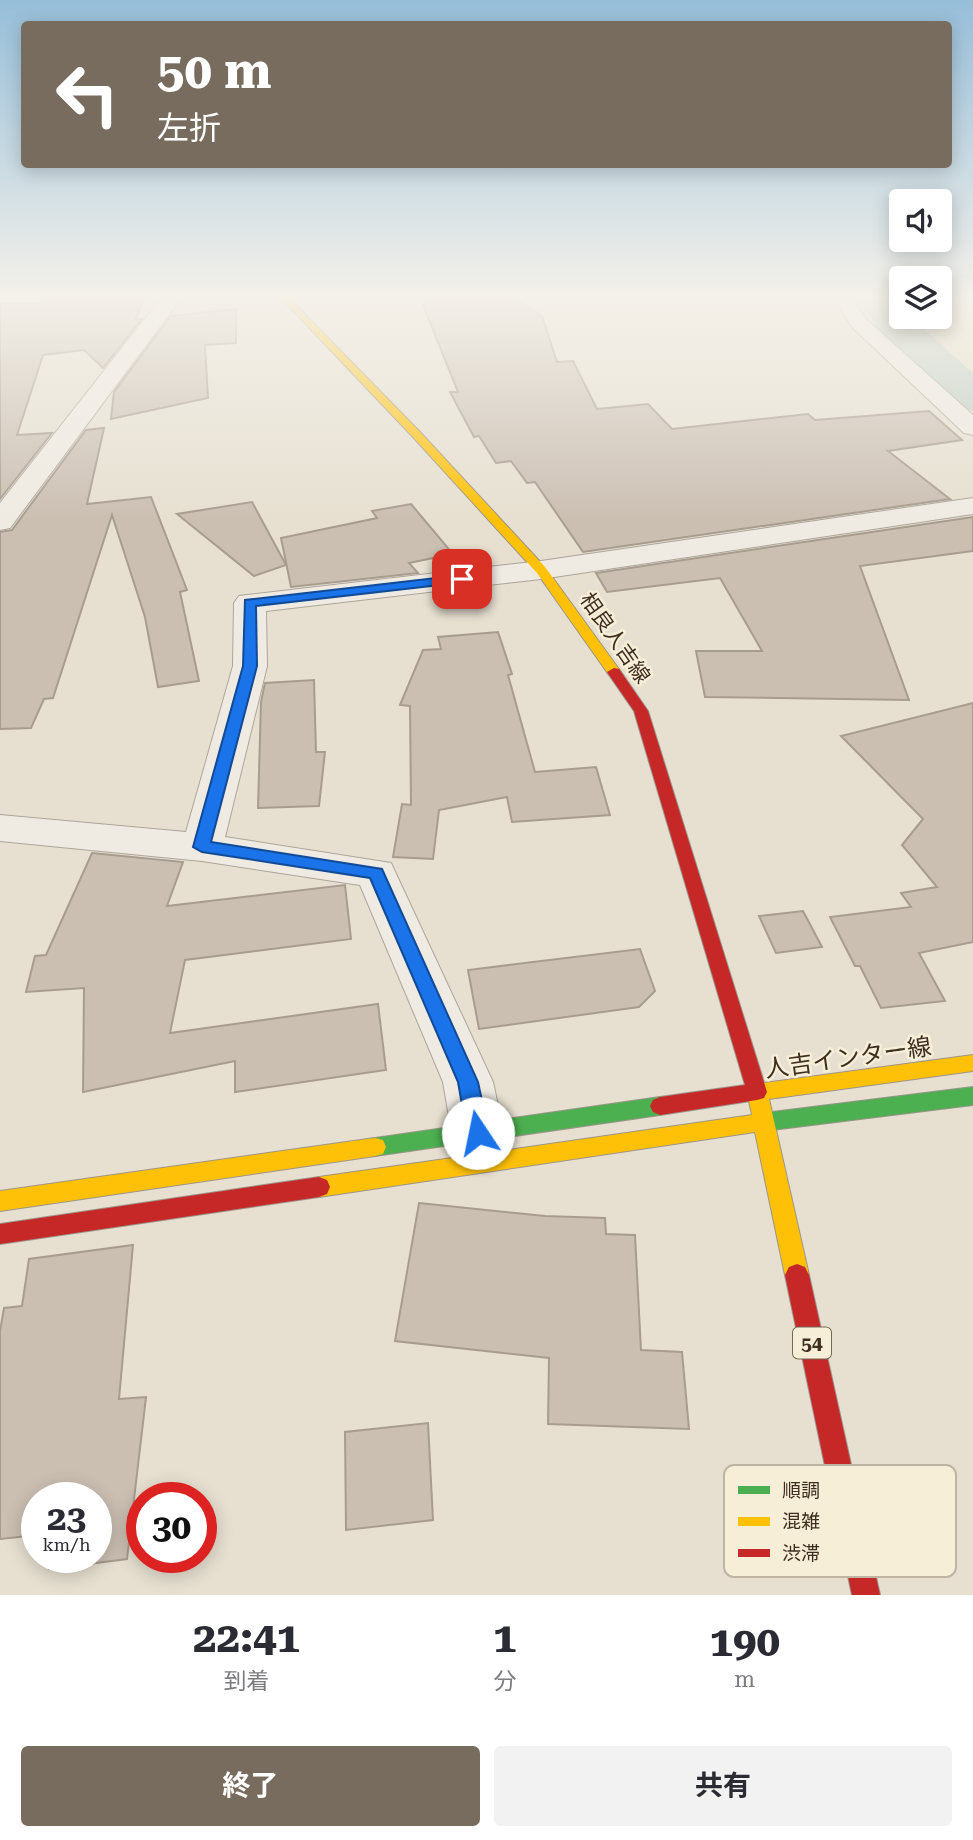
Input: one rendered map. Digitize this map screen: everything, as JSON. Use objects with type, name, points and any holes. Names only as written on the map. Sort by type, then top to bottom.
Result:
[{"type":"main road","name":"相良人吉線","points":[[356,371],[541,570],[641,711],[757,1092]]},
{"type":"main road","name":"人吉インター線","points":[[838,1465],[757,1092],[973,1063]]},
{"type":"main road","points":[[0,1202],[757,1092]]},
{"type":"main road","points":[[0,1234],[764,1122],[973,1096]]},
{"type":"main road","name":"人吉インター線","points":[[862,1577],[866,1595]]},
{"type":"street","points":[[0,522],[115,371]]},
{"type":"street","points":[[912,371],[973,428]]},
{"type":"street","points":[[202,847],[250,666],[250,603],[541,570],[973,506]]},
{"type":"street","points":[[0,828],[202,847],[376,873],[468,1082],[478,1133]]},
{"type":"building","points":[[0,371],[38,371],[17,435],[52,433],[0,499]]},
{"type":"building","points":[[129,371],[206,371],[208,398],[111,419],[114,392]]},
{"type":"building","points":[[450,371],[578,371],[597,409],[648,404],[672,429],[808,414],[815,420],[929,411],[962,440],[888,451],[950,499],[583,552],[535,482],[527,483],[511,461],[496,463],[479,436],[474,437],[450,392],[458,392]]},
{"type":"building","points":[[104,428],[87,504],[151,497],[187,590],[180,592],[199,681],[158,687],[145,617],[112,515],[53,698],[44,699],[31,728],[0,729],[0,532],[12,530],[86,430]]},
{"type":"building","points":[[252,502],[286,565],[254,576],[177,514]]},
{"type":"building","points":[[411,504],[453,554],[409,563],[418,573],[291,587],[281,538],[377,518],[372,511]]},
{"type":"building","points":[[973,517],[973,551],[860,566],[909,700],[705,697],[696,651],[762,651],[720,578],[607,592],[596,573]]},
{"type":"building","points":[[498,632],[512,674],[508,675],[535,772],[596,767],[610,815],[512,822],[507,797],[439,810],[433,859],[393,857],[402,804],[411,805],[410,706],[400,705],[423,650],[441,649],[438,637]]},
{"type":"building","points":[[314,680],[316,752],[325,752],[319,806],[258,808],[261,702],[265,683]]},
{"type":"building","points":[[973,703],[973,942],[919,953],[945,1001],[881,1008],[860,966],[855,966],[830,917],[911,907],[901,893],[937,887],[902,845],[923,819],[841,736]]},
{"type":"building","points":[[92,853],[183,862],[167,906],[345,885],[351,939],[185,960],[170,1033],[378,1004],[386,1070],[235,1092],[235,1061],[83,1092],[84,988],[26,992],[35,956],[46,955]]},
{"type":"building","points":[[803,911],[822,947],[776,953],[759,916]]},
{"type":"building","points":[[640,949],[655,991],[639,1007],[479,1029],[468,970]]},
{"type":"building","points":[[419,1203],[545,1216],[605,1218],[606,1234],[635,1235],[641,1350],[682,1352],[689,1429],[548,1424],[549,1358],[395,1341]]},
{"type":"building","points":[[133,1245],[119,1399],[146,1397],[136,1482],[126,1482],[126,1559],[112,1561],[112,1482],[21,1482],[21,1537],[0,1539],[0,1331],[4,1308],[22,1306],[29,1259]]},
{"type":"building","points":[[428,1423],[433,1520],[346,1530],[345,1432]]},
{"type":"waterway","points":[[945,371],[973,397]]},
{"type":"traffic: fast","points":[[764,1122],[973,1096]]},
{"type":"traffic: fast","points":[[375,1147],[660,1106]]},
{"type":"traffic: slow","points":[[356,371],[541,570],[614,672]]},
{"type":"traffic: slow","points":[[797,1275],[757,1092],[973,1063]]},
{"type":"traffic: slow","points":[[319,1187],[764,1122]]},
{"type":"traffic: slow","points":[[0,1201],[375,1147]]},
{"type":"traffic: jam","points":[[614,672],[641,711],[757,1092],[660,1106]]},
{"type":"traffic: jam","points":[[0,1234],[319,1187]]},
{"type":"traffic: jam","points":[[797,1275],[838,1465]]},
{"type":"traffic: jam","points":[[862,1577],[866,1595]]},
{"type":"route","points":[[462,579],[250,603],[250,666],[202,847],[376,873],[468,1082],[478,1133]]}]
